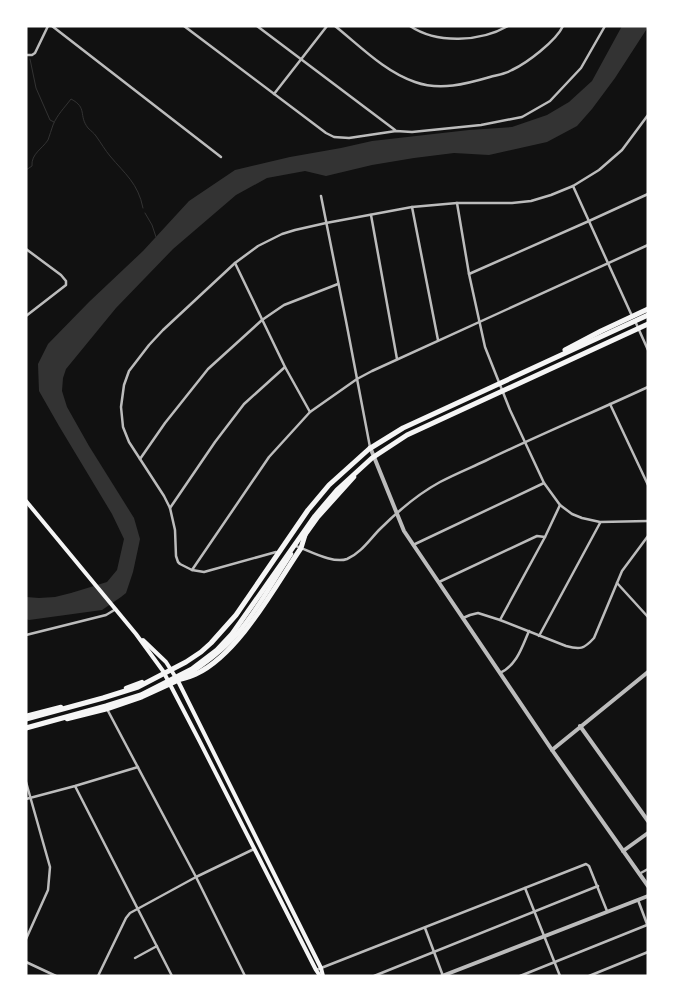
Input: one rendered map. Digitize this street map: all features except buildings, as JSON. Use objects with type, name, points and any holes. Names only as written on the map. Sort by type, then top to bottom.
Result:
[{"type":"highway","points":[[26,718],[103,698],[138,686],[194,657],[211,643],[236,615],[308,510],[329,485],[369,449],[403,428],[521,374],[601,331],[648,312]]},
{"type":"highway","points":[[26,729],[141,695],[192,669],[208,658],[232,634],[315,516],[337,490],[372,458],[408,436],[648,325]]},
{"type":"highway","points":[[162,684],[196,674],[223,655],[248,628],[296,554],[305,535]]},
{"type":"main road","points":[[26,718],[138,684],[199,650],[223,628],[233,615],[306,509],[328,484],[370,447],[402,427],[648,312]]},
{"type":"main road","points":[[305,535],[339,493],[374,459],[408,437],[648,325]]},
{"type":"main road","points":[[26,501],[112,604],[163,671],[316,970],[322,976]]},
{"type":"main road","points":[[26,729],[107,709],[142,697],[194,671],[210,660],[235,636],[298,547]]},
{"type":"main road","points":[[136,634],[170,667],[178,680],[322,968],[322,976]]},
{"type":"street","points":[[26,55],[35,53],[50,26],[220,157]]},
{"type":"street","points":[[184,26],[326,133],[334,137],[349,138],[396,131],[412,132],[481,125],[522,117],[550,101],[581,68],[605,26]]},
{"type":"street","points":[[257,26],[396,131]]},
{"type":"street","points":[[274,94],[327,26]]},
{"type":"street","points":[[335,26],[394,73],[418,83],[441,86],[462,85],[512,71],[541,51],[560,32],[563,26]]},
{"type":"street","points":[[410,26],[425,34],[441,39],[468,38],[490,34],[508,26]]},
{"type":"street","points":[[276,552],[204,572],[192,570],[178,562],[175,530],[170,508],[125,435],[121,416],[122,395],[129,371],[140,356],[163,330],[235,262],[258,246],[282,234],[326,223],[412,207],[531,201],[551,195],[573,186],[599,170],[622,150],[648,115]]},
{"type":"street","points":[[573,186],[648,350]]},
{"type":"street","points":[[469,274],[648,194]]},
{"type":"street","points":[[321,196],[370,447],[404,531],[552,750],[648,886]]},
{"type":"street","points":[[458,204],[469,274],[485,347],[524,442],[544,483],[560,505],[572,514],[590,521],[648,521]]},
{"type":"street","points":[[412,207],[438,340]]},
{"type":"street","points":[[371,214],[397,359]]},
{"type":"street","points":[[192,570],[269,457],[310,412],[357,379],[397,359],[648,245]]},
{"type":"street","points":[[26,249],[61,275],[66,281],[66,285],[26,316]]},
{"type":"street","points":[[235,262],[285,367],[310,412]]},
{"type":"street","points":[[140,460],[165,423],[208,369],[262,320],[284,305],[338,284]]},
{"type":"street","points":[[170,508],[215,442],[244,404],[285,367]]},
{"type":"street","points":[[298,547],[331,560],[347,559],[362,548],[396,514],[440,482],[648,387]]},
{"type":"street","points":[[610,404],[648,485]]},
{"type":"street","points":[[413,545],[544,483]]},
{"type":"street","points":[[500,620],[545,537],[560,505]]},
{"type":"street","points":[[539,636],[600,522]]},
{"type":"street","points":[[438,582],[538,536],[545,537]]},
{"type":"street","points":[[463,618],[470,614],[478,613],[576,648],[588,645],[594,638],[622,571],[648,536]]},
{"type":"street","points":[[644,540],[648,543]]},
{"type":"street","points":[[617,583],[648,617]]},
{"type":"street","points":[[26,635],[110,613],[116,609]]},
{"type":"street","points":[[500,673],[510,667],[515,661],[529,631]]},
{"type":"street","points":[[552,750],[648,672]]},
{"type":"street","points":[[107,709],[196,877],[245,976]]},
{"type":"street","points":[[580,726],[648,821]]},
{"type":"street","points":[[26,799],[138,767]]},
{"type":"street","points":[[26,782],[50,867],[48,890],[26,938]]},
{"type":"street","points":[[74,786],[172,976]]},
{"type":"street","points":[[623,851],[648,833]]},
{"type":"street","points":[[98,976],[126,918],[138,908],[254,849]]},
{"type":"street","points":[[316,970],[586,864],[589,866],[598,886],[607,912]]},
{"type":"street","points":[[639,874],[648,868]]},
{"type":"street","points":[[374,976],[598,886]]},
{"type":"street","points":[[525,888],[560,976]]},
{"type":"street","points":[[424,928],[443,976],[648,896]]},
{"type":"street","points":[[520,976],[648,925],[638,900]]},
{"type":"street","points":[[135,958],[157,946]]},
{"type":"street","points":[[589,976],[648,952]]},
{"type":"street","points":[[26,962],[56,976]]},
{"type":"shaded area","points":[[622,26],[648,27],[615,78],[592,109],[577,126],[547,142],[489,155],[454,153],[414,158],[372,165],[326,176],[305,171],[267,178],[236,195],[173,249],[116,308],[66,369],[63,378],[62,391],[67,407],[134,518],[140,539],[133,572],[126,593],[102,610],[26,619],[26,597],[55,597],[107,582],[117,570],[124,539],[112,514],[39,391],[38,364],[48,344],[143,251],[189,201],[235,170],[372,141],[512,127],[547,115],[569,102],[592,81]]},
{"type":"waterway","points":[[30,59],[36,88],[50,120],[54,122]]},
{"type":"waterway","points":[[26,170],[32,166],[33,158],[48,140],[55,121],[71,99],[81,109],[88,128],[134,185],[143,208]]},
{"type":"waterway","points":[[145,213],[156,237]]}]
